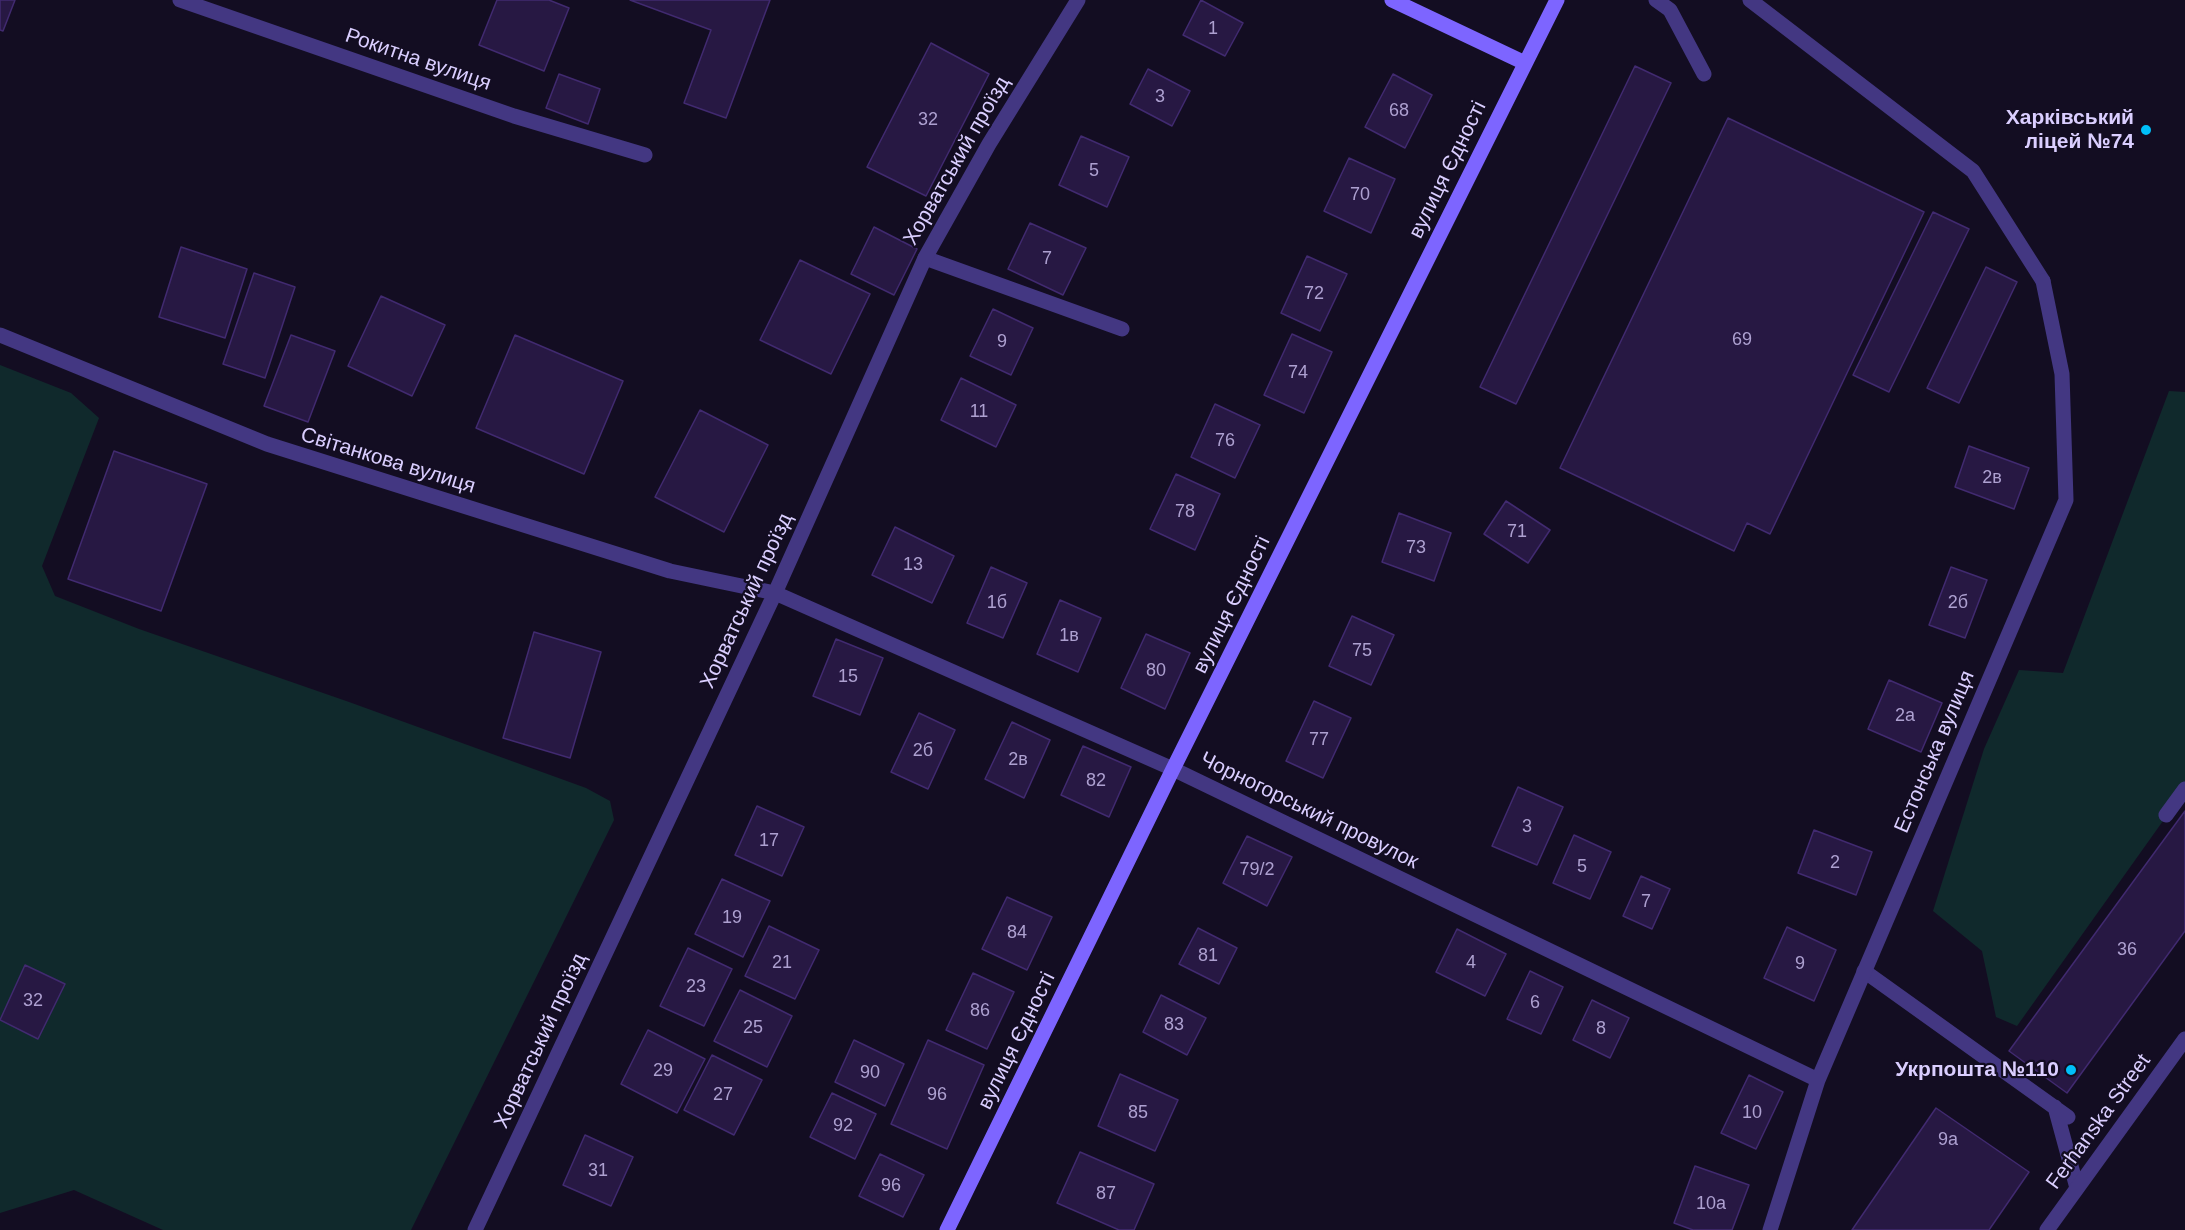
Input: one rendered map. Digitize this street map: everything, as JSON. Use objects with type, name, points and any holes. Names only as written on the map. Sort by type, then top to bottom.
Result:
[{"type":"main road","points":[[1392,0],[1525,63]]},
{"type":"main road","name":"вулиця Єдності","points":[[947,1230],[1173,769],[1557,0]]},
{"type":"street","name":"Рокитна вулиця","points":[[180,0],[514,116],[645,155]]},
{"type":"street","name":"Хорватський проїзд","points":[[475,1230],[775,593],[925,258],[989,144],[1078,0]]},
{"type":"street","points":[[1656,0],[1670,9],[1704,74]]},
{"type":"street","name":"Естонська вулиця","points":[[1750,0],[1973,171],[2043,280],[2062,374],[2066,500],[1818,1080],[1770,1230]]},
{"type":"street","points":[[925,258],[1122,329]]},
{"type":"street","name":"Світанкова вулиця","points":[[0,335],[267,444],[670,571],[775,593]]},
{"type":"street","name":"Чорногорський провулок","points":[[775,593],[1173,769],[1818,1080]]},
{"type":"street","points":[[2166,815],[2185,789]]},
{"type":"street","points":[[1864,971],[2067,1117]]},
{"type":"street","name":"Ferhanska Street","points":[[2047,1230],[2185,1039]]},
{"type":"street","points":[[2055,1107],[2077,1188]]},
{"type":"green space","points":[[0,365],[71,393],[99,418],[42,566],[55,596],[139,629],[586,788],[610,801],[614,820],[411,1230],[163,1230],[74,1190],[0,1213]]},
{"type":"green space","points":[[2169,391],[2185,392],[2185,790],[2017,1026],[1996,1017],[1982,951],[1933,911],[1984,749],[2019,670],[2063,673]]},
{"type":"building","points":[[0,0],[15,0],[3,31],[0,30]]},
{"type":"building","points":[[497,0],[549,0],[569,8],[544,71],[479,45]]},
{"type":"building","points":[[630,0],[770,0],[726,118],[684,103],[711,30]]},
{"type":"building","points":[[1201,0],[1243,23],[1225,56],[1183,35]]},
{"type":"building","points":[[931,43],[989,74],[926,196],[867,167]]},
{"type":"building","points":[[1635,66],[1671,83],[1516,404],[1480,387]]},
{"type":"building","points":[[1148,69],[1190,91],[1172,126],[1130,104]]},
{"type":"building","points":[[559,74],[600,89],[588,124],[546,108]]},
{"type":"building","points":[[1393,74],[1432,95],[1405,148],[1365,127]]},
{"type":"building","points":[[1728,118],[1924,212],[1770,534],[1747,523],[1734,551],[1560,468]]},
{"type":"building","points":[[1081,136],[1129,157],[1107,207],[1059,185]]},
{"type":"building","points":[[1349,158],[1395,179],[1371,233],[1324,211]]},
{"type":"building","points":[[1933,212],[1969,229],[1889,392],[1853,375]]},
{"type":"building","points":[[1030,223],[1086,248],[1063,295],[1008,269]]},
{"type":"building","points":[[874,227],[917,249],[894,295],[851,274]]},
{"type":"building","points":[[181,247],[247,269],[225,338],[159,317]]},
{"type":"building","points":[[1307,256],[1347,274],[1320,331],[1281,313]]},
{"type":"building","points":[[800,260],[870,294],[831,374],[760,340]]},
{"type":"building","points":[[1986,267],[2017,282],[1959,403],[1927,388]]},
{"type":"building","points":[[254,273],[295,287],[265,378],[223,364]]},
{"type":"building","points":[[381,296],[445,325],[412,396],[348,366]]},
{"type":"building","points":[[993,309],[1033,328],[1011,375],[970,356]]},
{"type":"building","points":[[1292,334],[1332,352],[1304,413],[1264,395]]},
{"type":"building","points":[[291,335],[335,351],[308,422],[264,406]]},
{"type":"building","points":[[515,335],[623,381],[584,474],[476,428]]},
{"type":"building","points":[[961,378],[1016,405],[996,447],[941,420]]},
{"type":"building","points":[[1215,404],[1260,425],[1235,478],[1191,457]]},
{"type":"building","points":[[700,410],[768,445],[724,532],[655,497]]},
{"type":"building","points":[[1969,446],[2029,468],[2014,509],[1955,487]]},
{"type":"building","points":[[114,451],[207,484],[161,611],[68,579]]},
{"type":"building","points":[[1176,474],[1220,494],[1195,550],[1150,529]]},
{"type":"building","points":[[1506,501],[1550,530],[1528,563],[1484,534]]},
{"type":"building","points":[[1399,513],[1451,533],[1434,581],[1382,562]]},
{"type":"building","points":[[895,527],[954,556],[932,603],[872,575]]},
{"type":"building","points":[[991,567],[1027,583],[1003,638],[967,623]]},
{"type":"building","points":[[1951,567],[1987,580],[1965,638],[1929,625]]},
{"type":"building","points":[[1060,600],[1101,618],[1078,672],[1037,654]]},
{"type":"building","points":[[1352,616],[1394,635],[1371,685],[1329,666]]},
{"type":"building","points":[[534,632],[601,652],[570,758],[503,738]]},
{"type":"building","points":[[1146,634],[1190,653],[1165,709],[1121,688]]},
{"type":"building","points":[[836,639],[883,658],[860,715],[813,696]]},
{"type":"building","points":[[1889,680],[1942,703],[1921,752],[1868,729]]},
{"type":"building","points":[[1314,701],[1351,718],[1323,778],[1286,761]]},
{"type":"building","points":[[919,713],[955,730],[928,789],[891,772]]},
{"type":"building","points":[[1012,722],[1050,740],[1024,798],[985,779]]},
{"type":"building","points":[[1083,746],[1131,767],[1109,817],[1061,795]]},
{"type":"building","points":[[1518,787],[1563,807],[1537,865],[1492,846]]},
{"type":"building","points":[[757,806],[804,827],[782,876],[735,855]]},
{"type":"building","points":[[2185,811],[2185,931],[2067,1093],[2009,1051]]},
{"type":"building","points":[[1814,830],[1872,852],[1856,895],[1798,873]]},
{"type":"building","points":[[1574,835],[1611,852],[1590,899],[1553,883]]},
{"type":"building","points":[[1247,836],[1292,857],[1267,906],[1223,883]]},
{"type":"building","points":[[1641,876],[1670,889],[1652,929],[1623,916]]},
{"type":"building","points":[[722,879],[770,901],[743,957],[695,934]]},
{"type":"building","points":[[1007,897],[1052,917],[1027,970],[982,949]]},
{"type":"building","points":[[769,926],[819,950],[795,999],[745,976]]},
{"type":"building","points":[[1787,927],[1836,950],[1814,1001],[1764,978]]},
{"type":"building","points":[[1198,928],[1237,948],[1219,984],[1179,964]]},
{"type":"building","points":[[1457,929],[1506,954],[1485,996],[1436,972]]},
{"type":"building","points":[[688,948],[732,969],[704,1026],[660,1006]]},
{"type":"building","points":[[25,965],[65,984],[38,1039],[0,1020]]},
{"type":"building","points":[[1530,971],[1563,987],[1541,1034],[1507,1019]]},
{"type":"building","points":[[973,973],[1014,992],[987,1049],[946,1030]]},
{"type":"building","points":[[740,990],[792,1016],[767,1067],[714,1041]]},
{"type":"building","points":[[1161,995],[1206,1018],[1187,1055],[1143,1032]]},
{"type":"building","points":[[1592,1000],[1629,1018],[1610,1058],[1573,1040]]},
{"type":"building","points":[[648,1030],[705,1059],[677,1113],[621,1084]]},
{"type":"building","points":[[854,1040],[904,1064],[885,1106],[835,1082]]},
{"type":"building","points":[[928,1040],[984,1065],[947,1149],[891,1124]]},
{"type":"building","points":[[712,1055],[762,1080],[734,1135],[684,1110]]},
{"type":"building","points":[[1120,1074],[1178,1100],[1155,1151],[1098,1126]]},
{"type":"building","points":[[1749,1075],[1783,1092],[1756,1149],[1721,1133]]},
{"type":"building","points":[[832,1093],[876,1114],[855,1159],[810,1137]]},
{"type":"building","points":[[1936,1108],[2029,1172],[1989,1230],[1852,1230]]},
{"type":"building","points":[[585,1135],[633,1157],[611,1206],[563,1185]]},
{"type":"building","points":[[1080,1152],[1154,1184],[1134,1230],[1119,1230],[1057,1203]]},
{"type":"building","points":[[880,1154],[924,1175],[903,1217],[859,1196]]},
{"type":"building","points":[[1695,1166],[1749,1185],[1732,1230],[1693,1230],[1674,1223]]},
{"type":"place","name":"Харківський ліцей №74","points":[[2146,130]]},
{"type":"place","name":"Укрпошта №110","points":[[2071,1070]]}]
